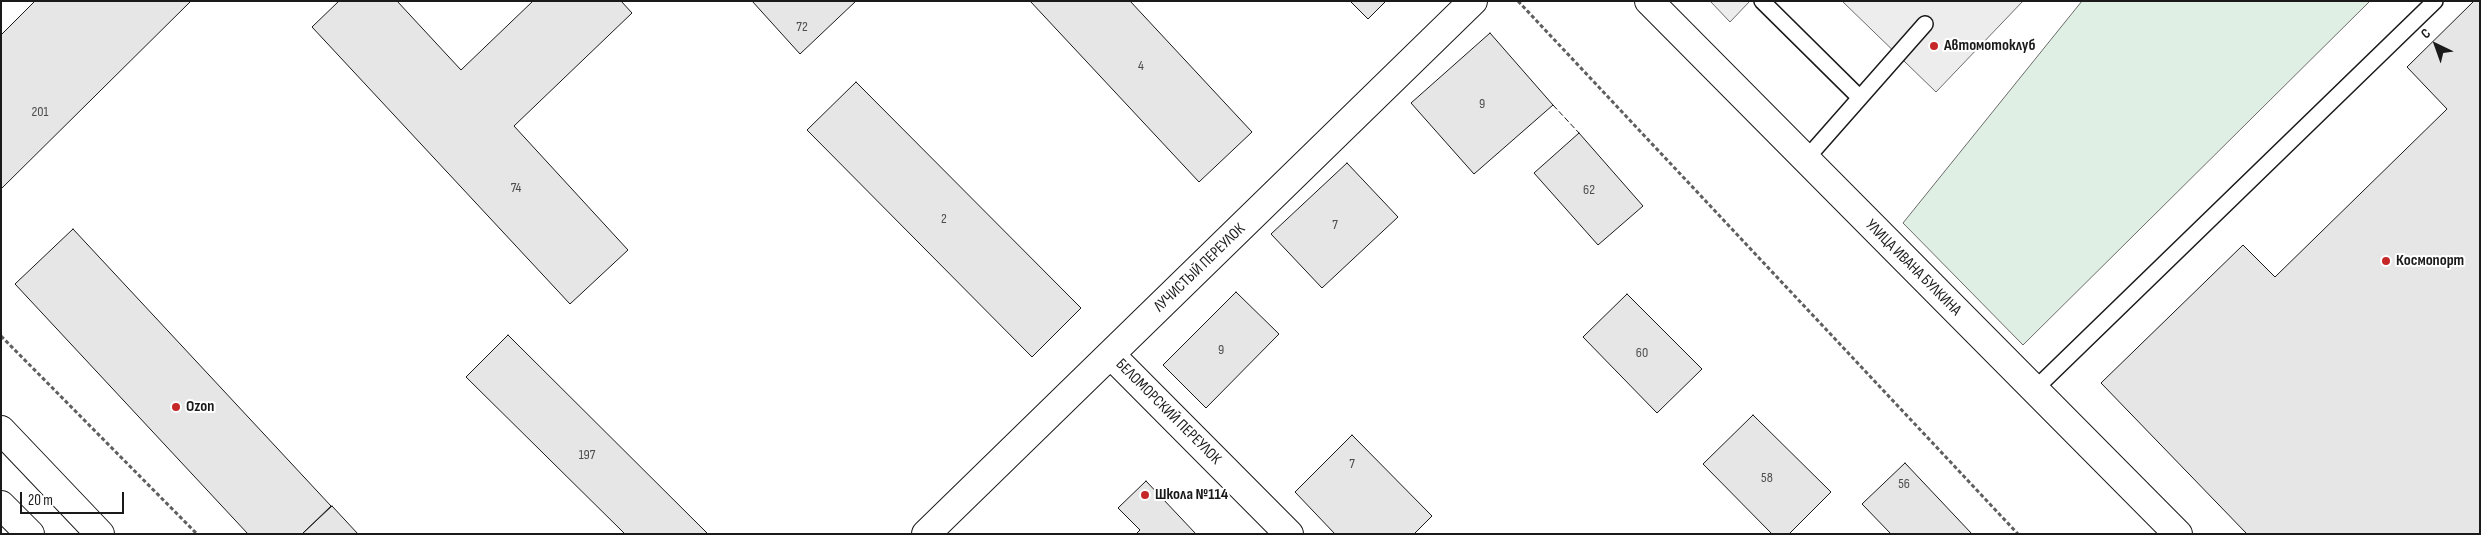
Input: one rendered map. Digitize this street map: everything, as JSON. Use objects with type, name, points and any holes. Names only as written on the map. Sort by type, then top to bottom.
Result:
[{"type":"street","name":"ЛУЧИСТЫЙ ПЕРЕУЛОК","points":[[926,534],[1473,1]]},
{"type":"street","name":"УЛИЦА ИВАНА БУЛКИНА","points":[[1649,1],[2178,534]]},
{"type":"street","name":"БЕЛОМОРСКИЙ ПЕРЕУЛОК","points":[[1111,355],[1289,534]]},
{"type":"street","points":[[1,430],[100,534]]},
{"type":"street","points":[[1,505],[30,534]]},
{"type":"lane","points":[[1762,1],[1860,98]]},
{"type":"lane","points":[[2034,390],[2435,1]]},
{"type":"lane","points":[[1806,159],[1925,24]]},
{"type":"path","points":[[1518,1],[2018,534]]},
{"type":"path","points":[[1,336],[197,534]]},
{"type":"green space","points":[[2082,1],[2370,1],[2023,345],[1903,223]]},
{"type":"shaded area","points":[[1710,1],[1750,1],[1730,22]]},
{"type":"shaded area","name":"Автомотоклуб","points":[[1842,1],[2023,1],[1936,92]]},
{"type":"building","points":[[35,1],[191,1],[1,189],[1,35]]},
{"type":"building","points":[[339,1],[397,1],[461,70],[533,1],[621,1],[632,13],[514,126],[628,250],[570,304],[312,27]]},
{"type":"building","points":[[752,1],[856,1],[800,54]]},
{"type":"building","points":[[1030,1],[1130,1],[1252,132],[1199,182]]},
{"type":"building","points":[[1350,1],[1386,1],[1368,19]]},
{"type":"building","name":"Космопорт","points":[[2474,1],[2480,1],[2480,534],[2247,534],[2101,383],[2243,245],[2275,277],[2447,109],[2407,67]]},
{"type":"building","points":[[1490,33],[1553,105],[1474,174],[1411,103]]},
{"type":"building","points":[[856,82],[1081,308],[1032,357],[807,130]]},
{"type":"building","points":[[1579,133],[1643,206],[1598,245],[1534,173]]},
{"type":"building","points":[[1347,163],[1398,217],[1322,288],[1271,234]]},
{"type":"building","points":[[73,229],[331,506],[302,534],[248,534],[15,284]]},
{"type":"building","points":[[1236,292],[1279,334],[1206,408],[1163,365]]},
{"type":"building","points":[[1627,294],[1702,369],[1657,413],[1583,337]]},
{"type":"building","points":[[508,335],[708,534],[625,534],[466,377]]},
{"type":"building","points":[[1753,415],[1831,492],[1789,534],[1772,534],[1703,464]]},
{"type":"building","points":[[1352,435],[1432,516],[1414,534],[1335,534],[1295,492]]},
{"type":"building","points":[[1905,463],[1972,534],[1891,534],[1862,504]]},
{"type":"building","name":"Школа №114","points":[[1146,481],[1196,534],[1136,534],[1140,530],[1118,508]]},
{"type":"building","points":[[332,506],[358,534],[302,534]]},
{"type":"fence","points":[[1553,105],[1579,133]]},
{"type":"place","name":"Автомотоклуб","points":[[1934,46]]},
{"type":"place","name":"Космопорт","points":[[2386,261]]},
{"type":"place","name":"Ozon","points":[[176,407]]},
{"type":"place","name":"Школа №114","points":[[1145,495]]}]
